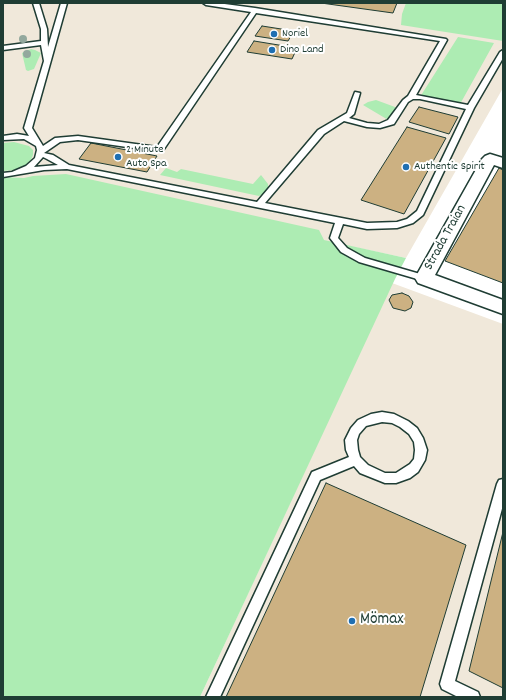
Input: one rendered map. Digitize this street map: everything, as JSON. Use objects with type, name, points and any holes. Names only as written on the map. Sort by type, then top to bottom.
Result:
[{"type":"street","name":"Strada Traian","points":[[503,163],[490,159],[424,278],[503,307]]},
{"type":"lane","points":[[36,3],[44,29],[44,43],[47,62]]},
{"type":"lane","points":[[41,149],[28,128],[64,3]]},
{"type":"lane","points":[[206,3],[443,39],[410,97],[405,101],[391,122],[380,126],[367,125],[344,119]]},
{"type":"lane","points":[[13,174],[21,172],[35,164],[41,149],[58,140],[78,138],[159,150],[255,10]]},
{"type":"lane","points":[[3,48],[44,43]]},
{"type":"lane","points":[[3,175],[44,168],[67,167],[367,226],[397,225],[410,221],[420,213],[470,108],[503,52]]},
{"type":"lane","points":[[258,205],[322,132],[350,114],[358,93]]},
{"type":"lane","points":[[410,97],[420,97],[470,108]]},
{"type":"lane","points":[[3,138],[17,136],[26,137],[50,157],[67,167]]},
{"type":"lane","points":[[340,221],[334,238],[344,250],[362,260],[424,278]]},
{"type":"lane","points":[[382,417],[399,421],[413,431],[419,441],[421,450],[419,460],[414,468],[406,474],[396,478],[385,478],[374,474],[364,469],[356,460],[352,450],[351,440],[355,431],[362,423],[371,419],[382,417]]},
{"type":"lane","points":[[213,697],[316,476],[356,460]]},
{"type":"lane","points":[[473,697],[447,684],[503,484]]},
{"type":"shaded area","points":[[3,3],[503,3],[503,88],[406,258],[34,179],[3,177]]},
{"type":"shaded area","points":[[392,283],[503,324],[503,697],[200,697]]},
{"type":"green space","points":[[406,3],[503,3],[503,41],[401,25],[402,14]]},
{"type":"green space","points":[[458,37],[494,43],[459,106],[420,97]]},
{"type":"green space","points":[[31,49],[41,53],[34,69],[28,71],[26,70],[22,53]]},
{"type":"green space","points":[[376,100],[395,107],[397,111],[390,121],[363,105]]},
{"type":"green space","points":[[14,142],[29,146],[33,150],[33,155],[31,160],[26,165],[14,170],[3,171],[3,143]]},
{"type":"green space","points":[[166,168],[177,172],[181,169],[253,184],[261,175],[268,184],[268,188],[265,193],[259,196],[160,175]]},
{"type":"green space","points":[[66,174],[319,230],[324,240],[406,258],[200,697],[3,697],[3,177],[24,178]]},
{"type":"building","points":[[321,3],[397,3],[393,13]]},
{"type":"building","name":"Noriel","points":[[262,26],[294,31],[288,41],[255,36]]},
{"type":"building","name":"Dino Land","points":[[254,41],[297,48],[292,59],[247,52]]},
{"type":"building","points":[[419,107],[458,117],[449,134],[409,122]]},
{"type":"building","points":[[407,127],[446,138],[404,214],[361,200]]},
{"type":"building","name":"2 Minute Auto Spa","points":[[91,143],[157,156],[147,172],[79,159]]},
{"type":"building","points":[[499,168],[503,170],[503,283],[445,261]]},
{"type":"building","points":[[402,293],[409,296],[413,302],[411,308],[405,311],[393,308],[389,300],[392,295]]},
{"type":"building","name":"Mömax","points":[[326,483],[466,545],[420,697],[226,697]]},
{"type":"building","points":[[503,532],[503,688],[469,671]]},
{"type":"place","name":"Noriel","points":[[274,34]]},
{"type":"place","name":"Dino Land","points":[[272,50]]},
{"type":"place","name":"2 Minute Auto Spa","points":[[118,157]]},
{"type":"place","name":"Authentic Spirit","points":[[406,167]]},
{"type":"place","name":"Mömax","points":[[352,621]]}]
